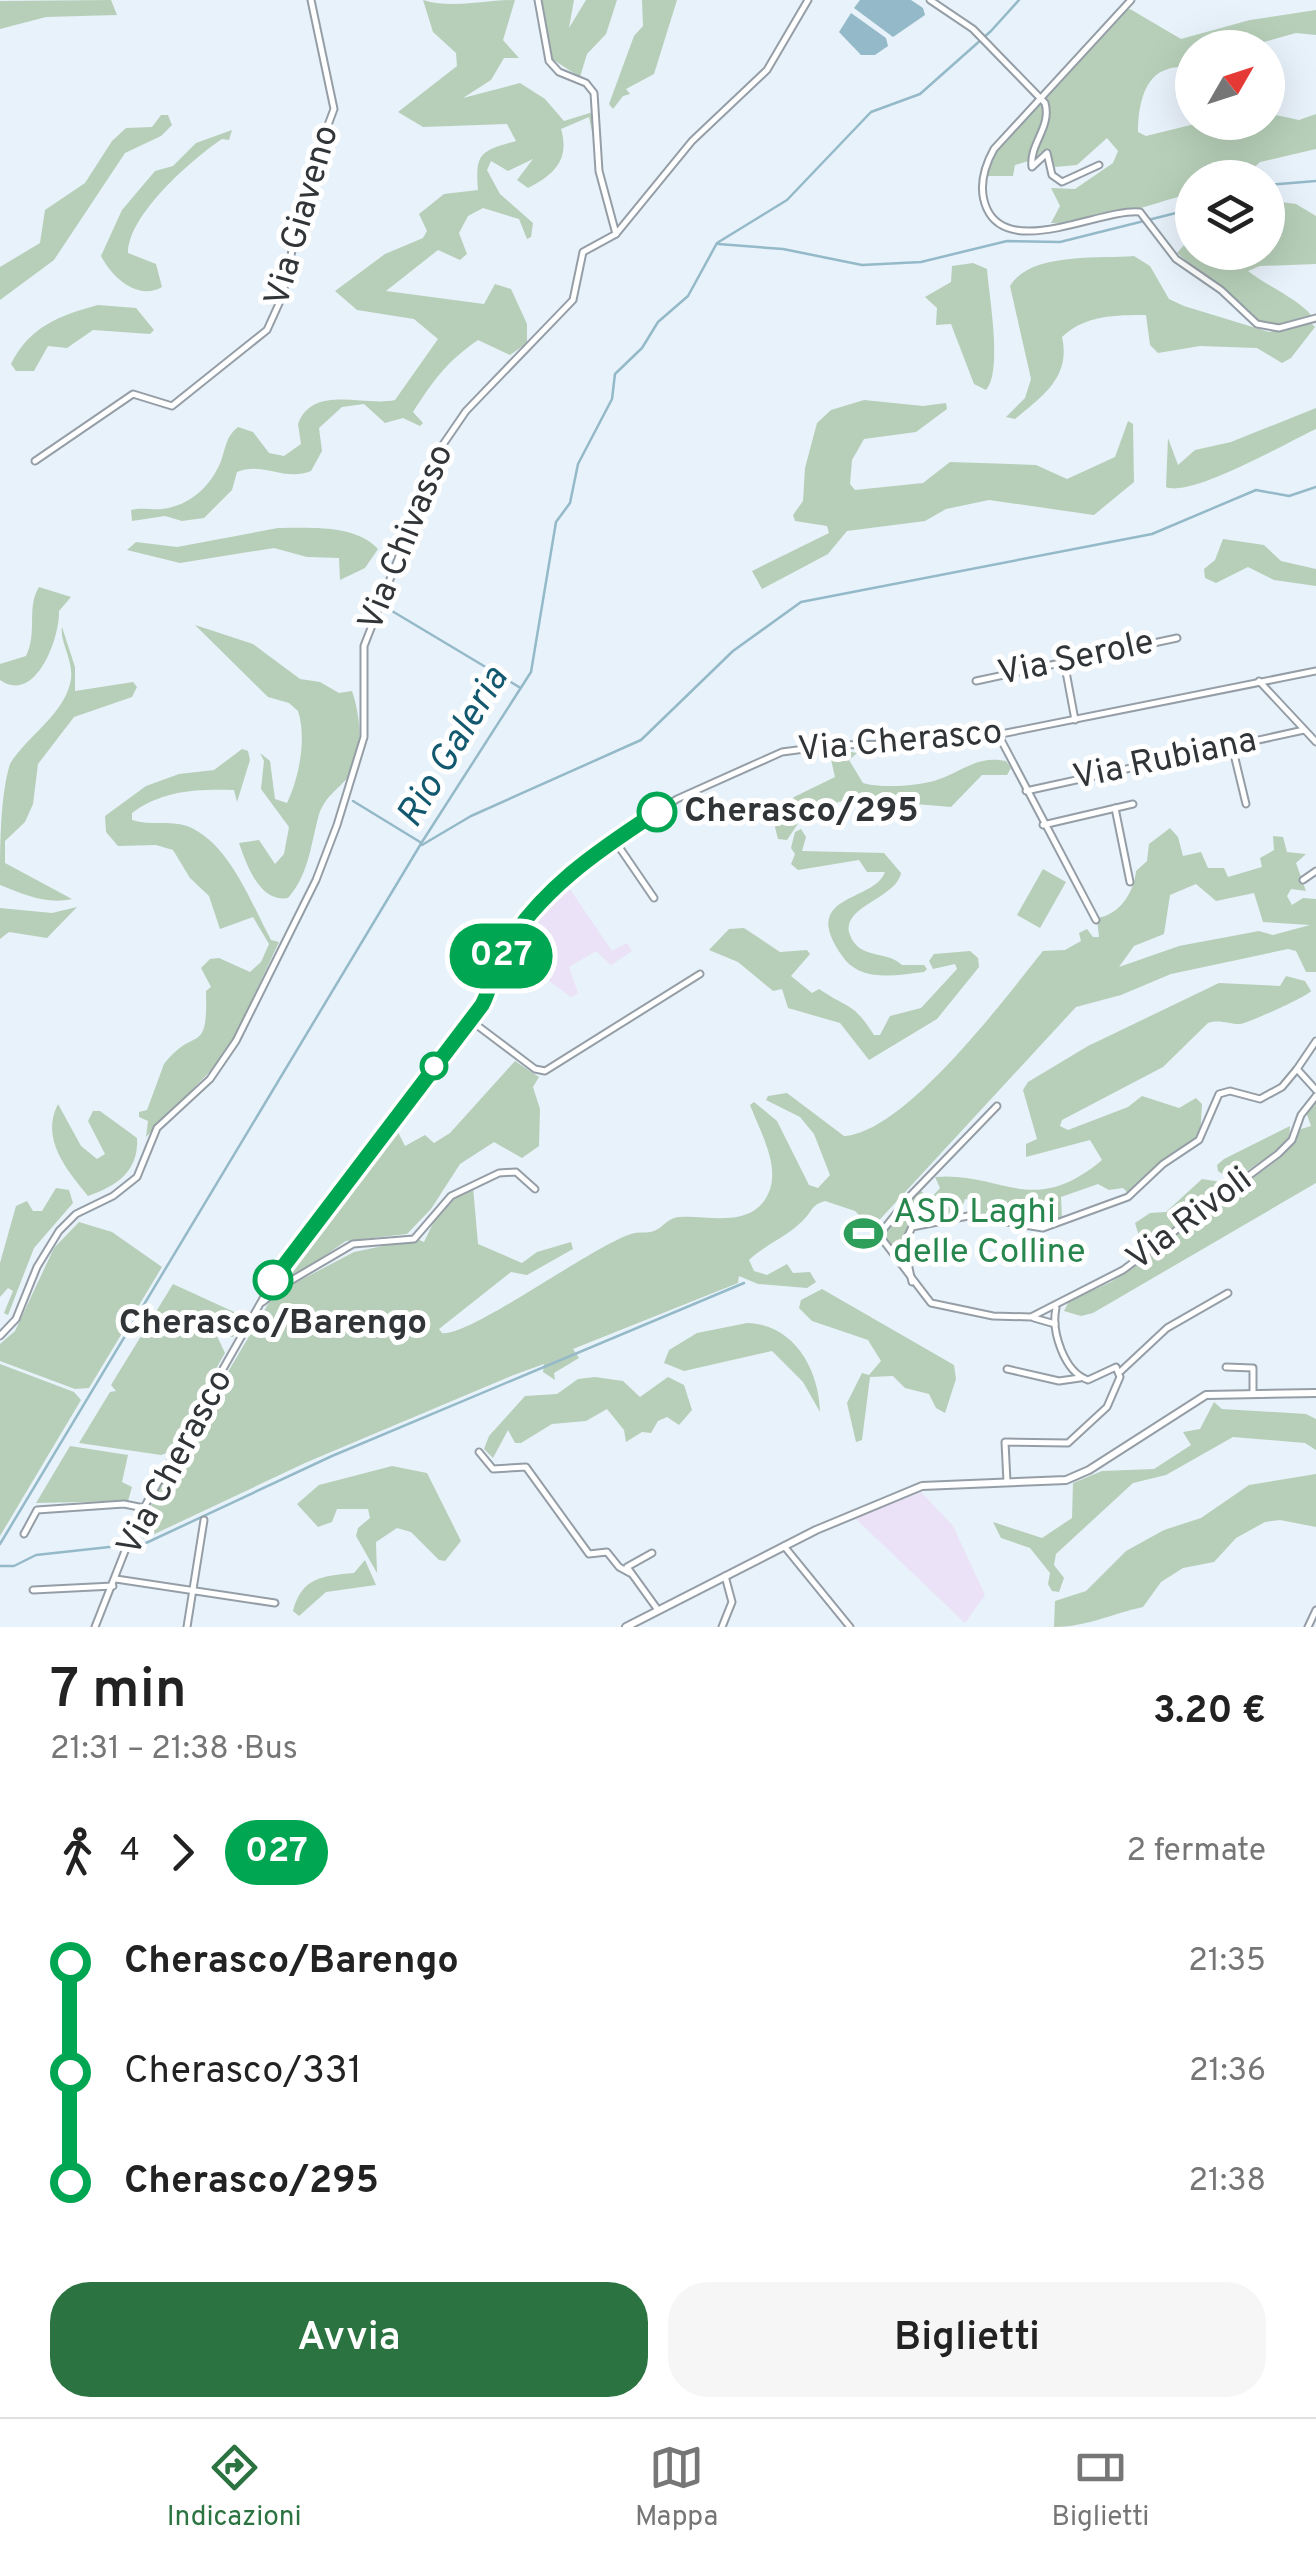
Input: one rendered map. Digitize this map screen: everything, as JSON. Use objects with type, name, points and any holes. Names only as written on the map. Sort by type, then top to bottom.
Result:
[{"type":"main road","points":[[626,1627],[784,1546],[922,1486],[1072,1478],[1198,1398],[1214,1393],[1316,1393]]},
{"type":"street","name":"Via Giaveno","points":[[34,461],[133,394],[172,406],[269,328],[284,292],[307,181],[334,109],[311,0]]},
{"type":"street","points":[[538,0],[549,61],[559,72],[586,83],[594,93],[600,171],[616,234]]},
{"type":"street","name":"Via Chivasso","points":[[0,1336],[16,1319],[37,1267],[58,1232],[76,1214],[112,1196],[137,1177],[157,1128],[210,1080],[236,1041],[316,880],[364,736],[364,646],[442,446],[457,422],[573,300],[583,252],[616,234],[692,141],[767,70],[808,0]]},
{"type":"street","points":[[930,0],[973,29],[1040,96],[1048,112],[1032,167],[1046,152],[1052,175],[1064,182],[1099,165]]},
{"type":"street","points":[[1131,0],[1040,96],[987,162],[984,200],[995,221],[1006,228],[1024,230],[1073,226],[1133,211],[1148,217],[1184,266],[1221,290],[1256,324],[1278,328],[1316,318]]},
{"type":"street","name":"Via Serole","points":[[976,681],[1177,638]]},
{"type":"street","points":[[1064,661],[1074,720]]},
{"type":"street","name":"Via Cherasco","points":[[96,1627],[144,1508],[285,1260],[470,1020],[485,999],[497,962],[528,914],[558,884],[615,841],[707,784],[782,752],[835,746],[940,745],[999,736],[1316,670]]},
{"type":"street","points":[[1259,681],[1316,742]]},
{"type":"street","name":"Via Rubiana","points":[[1026,791],[1304,730]]},
{"type":"street","points":[[999,736],[1096,920]]},
{"type":"street","points":[[1232,746],[1246,804]]},
{"type":"street","points":[[1044,825],[1132,804]]},
{"type":"street","points":[[1115,808],[1130,882]]},
{"type":"street","points":[[615,841],[654,898]]},
{"type":"street","points":[[1302,880],[1316,872]]},
{"type":"street","points":[[470,1020],[535,1069],[545,1071],[700,974]]},
{"type":"street","points":[[913,1285],[904,1244],[912,1227],[968,1216],[1043,1228],[1128,1197],[1163,1164],[1199,1140],[1218,1095],[1230,1091],[1258,1100],[1279,1089],[1316,1041]]},
{"type":"street","points":[[1297,1070],[1316,1093]]},
{"type":"street","name":"Via Rivoli","points":[[1031,1317],[1056,1308],[1139,1260],[1283,1150],[1316,1093]]},
{"type":"street","points":[[998,1106],[880,1230],[880,1239],[924,1298],[943,1307],[1031,1317],[1055,1324]]},
{"type":"street","points":[[257,1308],[280,1287],[345,1248],[414,1239],[446,1199],[499,1173],[516,1172],[534,1189]]},
{"type":"street","points":[[1006,1482],[1005,1442],[1068,1443],[1107,1408],[1121,1371],[1167,1328],[1228,1293]]},
{"type":"street","points":[[1056,1308],[1055,1324],[1068,1363],[1080,1378]]},
{"type":"street","points":[[1226,1366],[1253,1368],[1253,1392]]},
{"type":"street","points":[[1008,1369],[1059,1381],[1090,1380],[1112,1367],[1121,1371]]},
{"type":"street","points":[[479,1452],[493,1470],[526,1467],[589,1554],[607,1552],[618,1567],[630,1572]]},
{"type":"street","points":[[24,1534],[37,1510],[124,1504],[144,1508]]},
{"type":"street","points":[[187,1627],[204,1520]]},
{"type":"street","points":[[784,1546],[850,1627]]},
{"type":"street","points":[[652,1553],[629,1565],[658,1610]]},
{"type":"street","points":[[725,1576],[738,1611]]},
{"type":"street","points":[[33,1590],[114,1583],[275,1603]]},
{"type":"street","points":[[824,1593],[841,1610]]},
{"type":"street","points":[[722,1627],[731,1594]]},
{"type":"street","points":[[1308,1627],[1316,1610]]},
{"type":"shaded area","points":[[565,882],[612,951],[627,943],[632,951],[611,965],[596,951],[569,967],[578,993],[571,997],[511,953],[511,945]]},
{"type":"shaded area","points":[[921,1492],[953,1526],[985,1595],[965,1623],[855,1518]]},
{"type":"green space","points":[[111,0],[117,15],[46,17],[0,29],[0,1]]},
{"type":"green space","points":[[423,0],[457,4],[515,0],[503,40],[519,58],[504,58],[491,80],[463,98],[520,83],[545,99],[564,121],[593,112],[597,157],[589,117],[561,129],[563,149],[558,165],[528,188],[517,180],[533,159],[508,171],[491,161],[487,170],[500,194],[533,223],[531,237],[527,239],[519,219],[483,208],[468,216],[459,233],[467,254],[460,260],[438,250],[386,291],[484,304],[495,284],[511,289],[527,324],[527,343],[510,355],[478,340],[467,348],[441,373],[413,412],[423,423],[420,426],[403,418],[385,423],[364,404],[342,407],[319,428],[322,451],[311,471],[292,474],[246,469],[237,472],[232,490],[204,518],[182,521],[165,516],[132,521],[131,510],[172,507],[198,493],[217,470],[229,438],[238,427],[253,432],[269,453],[284,456],[301,444],[298,424],[315,404],[395,400],[438,339],[414,319],[357,310],[335,291],[385,254],[423,238],[427,231],[419,214],[444,194],[478,190],[479,160],[488,151],[516,141],[507,124],[423,127],[398,112],[457,66],[456,53],[433,32]]},
{"type":"green space","points":[[541,0],[574,0],[569,28],[586,0],[617,0],[606,34],[587,54],[580,77],[552,59]]},
{"type":"green space","points":[[642,0],[677,0],[654,74],[626,89],[630,94],[623,96],[613,109],[609,104],[634,36],[643,26]]},
{"type":"green space","points":[[1130,9],[1175,35],[1175,68],[1159,73],[1147,86],[1138,132],[1146,136],[1175,129],[1175,140],[1285,140],[1285,117],[1299,120],[1316,114],[1316,149],[1269,160],[1175,160],[1175,198],[1123,213],[1069,222],[1051,223],[1060,206],[1051,188],[1075,189],[1113,163],[1118,151],[1107,138],[1077,165],[1055,167],[1048,152],[1041,152],[1035,159],[1015,165],[1013,176],[986,176],[1000,146],[1124,10]]},
{"type":"green space","points":[[1316,10],[1316,35],[1285,36],[1285,30],[1214,30]]},
{"type":"green space","points":[[161,115],[168,115],[172,125],[161,136],[125,153],[54,260],[0,300],[0,267],[40,243],[45,210],[85,183],[112,141],[126,128],[152,127]]},
{"type":"green space","points":[[232,130],[229,140],[222,139],[179,174],[138,222],[128,253],[156,264],[162,287],[143,291],[126,285],[101,256],[122,210],[155,171],[173,166],[196,143]]},
{"type":"green space","points":[[1285,203],[1296,204],[1316,216],[1316,264],[1285,265]]},
{"type":"green space","points":[[1134,256],[1150,266],[1169,299],[1184,306],[1269,332],[1311,323],[1315,327],[1291,358],[1282,363],[1257,348],[1200,346],[1158,353],[1150,345],[1146,315],[1091,320],[1062,337],[1062,363],[1045,393],[1015,419],[1006,417],[1025,398],[1031,379],[1010,286],[1033,267],[1049,262]]},
{"type":"green space","points":[[973,263],[987,269],[992,314],[994,367],[986,390],[974,384],[951,324],[936,325],[937,308],[925,297],[951,282],[952,266]]},
{"type":"green space","points":[[1197,270],[1250,270],[1311,315],[1277,325],[1262,324]]},
{"type":"green space","points":[[98,305],[136,308],[154,330],[150,334],[93,330],[67,348],[48,346],[34,371],[16,371],[11,364],[36,332],[59,318]]},
{"type":"green space","points":[[864,400],[923,406],[946,403],[947,409],[916,432],[864,439],[852,460],[850,484],[855,490],[923,483],[950,462],[1036,465],[1067,479],[1115,457],[1128,421],[1133,424],[1134,482],[1094,515],[989,500],[946,509],[925,521],[847,531],[828,554],[762,589],[752,571],[829,533],[827,526],[795,521],[793,515],[803,501],[805,468],[817,423],[831,410]]},
{"type":"green space","points":[[1316,408],[1316,429],[1217,477],[1178,488],[1166,487],[1168,438],[1178,465],[1195,450],[1231,442]]},
{"type":"green space","points":[[278,528],[345,531],[378,549],[365,568],[340,580],[339,558],[307,557],[274,548],[180,563],[127,550],[136,542],[177,547]]},
{"type":"green space","points":[[1223,539],[1264,545],[1281,561],[1316,569],[1316,586],[1274,580],[1248,567],[1216,583],[1205,578],[1204,569],[1215,560]]},
{"type":"green space","points":[[39,587],[71,597],[59,611],[55,636],[43,665],[25,683],[13,685],[0,680],[0,664],[26,656]]},
{"type":"green space","points":[[195,625],[253,644],[300,679],[320,682],[339,693],[352,691],[360,734],[355,767],[320,811],[304,870],[288,898],[278,898],[262,889],[239,843],[259,840],[275,864],[284,854],[289,827],[261,789],[264,761],[260,753],[270,761],[275,799],[287,803],[300,758],[302,733],[298,711],[289,703],[268,697]]},
{"type":"green space","points":[[62,627],[75,667],[75,691],[133,682],[137,687],[132,697],[74,717],[38,764],[33,804],[25,822],[5,841],[5,863],[72,899],[53,901],[0,885],[1,839],[10,764],[60,706],[70,684],[71,668]]},
{"type":"green space","points":[[242,749],[248,751],[250,760],[237,802],[234,790],[194,791],[168,795],[132,813],[132,820],[139,822],[187,826],[215,845],[237,875],[271,940],[279,942],[227,1054],[146,1137],[148,1121],[139,1117],[139,1112],[147,1110],[164,1064],[197,1038],[205,1025],[206,991],[211,987],[201,968],[210,959],[219,958],[250,972],[261,962],[269,944],[253,917],[220,929],[209,896],[190,878],[173,850],[156,845],[118,846],[106,832],[105,816],[146,786],[179,774],[214,770]]},
{"type":"green space","points":[[834,749],[857,753],[849,760],[863,783],[872,785],[927,783],[989,760],[1006,761],[1011,768],[1007,775],[982,775],[951,807],[904,803],[875,813],[859,803],[841,801],[829,806],[837,817],[832,822],[816,810],[799,822],[787,840],[778,839],[775,827],[794,797],[835,777],[830,755]]},
{"type":"green space","points":[[1170,828],[1178,837],[1183,856],[1201,852],[1208,868],[1224,868],[1228,877],[1262,867],[1260,858],[1274,850],[1273,836],[1283,837],[1287,852],[1306,854],[1296,863],[1306,891],[1291,889],[1287,896],[1292,905],[1303,898],[1316,899],[1316,972],[1306,972],[1296,951],[1288,949],[1171,974],[1121,995],[1076,1007],[872,1228],[855,1211],[825,1201],[749,1260],[754,1271],[767,1275],[787,1264],[793,1273],[810,1272],[816,1282],[807,1288],[758,1284],[739,1276],[738,1283],[573,1349],[579,1358],[554,1373],[555,1380],[543,1372],[544,1364],[511,1376],[305,1463],[144,1539],[139,1536],[155,1495],[274,1294],[354,1252],[417,1239],[424,1242],[442,1205],[473,1187],[478,1244],[522,1263],[537,1252],[571,1242],[573,1249],[527,1275],[511,1272],[439,1329],[442,1333],[456,1331],[631,1234],[654,1231],[676,1217],[738,1217],[758,1207],[771,1187],[772,1176],[768,1152],[750,1105],[754,1102],[777,1121],[809,1185],[818,1188],[830,1175],[814,1134],[800,1117],[766,1100],[768,1096],[787,1093],[844,1136],[869,1129],[895,1112],[952,1060],[1043,951],[1065,950],[1081,941],[1079,933],[1087,929],[1093,937],[1099,937],[1097,918],[1113,912],[1124,901],[1136,871],[1147,861],[1149,844]],"holes":[[[1196,884],[1216,901],[1254,893],[1263,922],[1310,925],[1273,935],[1259,931],[1179,946],[1119,967],[1134,946],[1164,934],[1170,895]]]},
{"type":"green space","points":[[801,829],[806,837],[802,851],[884,853],[901,873],[890,890],[853,917],[850,935],[866,952],[902,965],[924,965],[924,972],[870,974],[843,957],[831,936],[829,921],[833,910],[878,882],[885,872],[867,872],[859,860],[798,870],[791,864],[795,854],[791,848],[795,832]]},
{"type":"green space","points":[[1043,869],[1066,882],[1040,928],[1017,915]]},
{"type":"green space","points":[[77,907],[47,938],[9,932],[0,939],[0,908],[52,913]]},
{"type":"green space","points":[[744,928],[780,952],[807,950],[810,954],[791,976],[812,993],[819,989],[850,1007],[874,1035],[880,1035],[890,1016],[921,1008],[957,969],[955,964],[933,969],[929,961],[934,954],[970,951],[978,958],[979,967],[937,1019],[869,1060],[840,1023],[788,1008],[782,989],[773,991],[738,962],[709,950],[729,929]]},
{"type":"green space","points":[[1286,976],[1305,981],[1311,991],[1240,1024],[1208,1023],[1163,1067],[1062,1120],[1060,1126],[1068,1130],[1128,1107],[1142,1096],[1179,1108],[1196,1098],[1202,1104],[1200,1137],[1158,1163],[1129,1194],[1123,1188],[1109,1190],[1098,1184],[1061,1197],[1062,1220],[1051,1225],[1045,1212],[1022,1211],[1015,1219],[975,1212],[978,1201],[965,1199],[960,1213],[929,1218],[906,1231],[902,1252],[908,1270],[885,1239],[889,1225],[919,1189],[930,1199],[940,1188],[935,1177],[1036,1190],[1056,1187],[1077,1177],[1102,1160],[1090,1140],[1026,1157],[1026,1144],[1037,1139],[1023,1090],[1028,1082],[1088,1046],[1219,983],[1280,986]]},
{"type":"green space","points":[[515,1061],[539,1077],[533,1087],[540,1109],[539,1146],[522,1158],[494,1142],[460,1164],[431,1209],[407,1234],[346,1241],[274,1291],[273,1285],[386,1136],[396,1128],[405,1146],[425,1135],[434,1143],[450,1133]]},
{"type":"green space","points":[[1316,1099],[1316,1183],[1093,1313],[1081,1316],[1064,1311],[1069,1301],[1111,1282],[1276,1161],[1301,1129],[1311,1126],[1306,1112]]},
{"type":"green space","points":[[58,1104],[81,1146],[97,1159],[105,1154],[88,1121],[93,1111],[100,1111],[137,1138],[134,1160],[117,1182],[88,1196],[72,1176],[54,1142],[53,1117]]},
{"type":"green space","points":[[1290,1126],[1289,1141],[1233,1181],[1218,1171],[1217,1165],[1224,1159]]},
{"type":"green space","points":[[1202,1179],[1221,1182],[1225,1189],[1152,1244],[1140,1239],[1135,1223],[1150,1213],[1166,1212]]},
{"type":"green space","points":[[56,1188],[69,1190],[73,1203],[34,1248],[8,1315],[4,1313],[13,1291],[8,1288],[0,1297],[0,1263],[16,1206],[27,1201],[33,1211],[42,1211]]},
{"type":"green space","points":[[79,1222],[112,1232],[162,1267],[89,1388],[75,1389],[0,1361],[0,1344],[15,1331],[54,1248]]},
{"type":"green space","points":[[173,1284],[245,1317],[233,1337],[217,1336],[225,1353],[196,1404],[190,1406],[191,1413],[170,1452],[161,1455],[79,1443],[110,1392],[116,1391],[111,1385]]},
{"type":"green space","points":[[822,1289],[954,1365],[956,1379],[945,1413],[936,1408],[929,1394],[905,1388],[893,1376],[870,1377],[862,1440],[856,1442],[847,1403],[862,1373],[869,1375],[881,1361],[868,1340],[812,1321],[799,1308],[801,1300]]},
{"type":"green space","points":[[747,1323],[778,1331],[800,1351],[815,1380],[820,1412],[803,1382],[772,1351],[684,1371],[664,1363],[669,1350],[697,1333]]},
{"type":"green space","points":[[0,1364],[74,1392],[81,1400],[0,1536]]},
{"type":"green space","points":[[668,1377],[684,1385],[692,1410],[679,1425],[667,1417],[658,1421],[651,1433],[642,1432],[626,1442],[624,1430],[607,1409],[586,1421],[552,1424],[521,1443],[515,1443],[508,1430],[493,1458],[484,1449],[489,1436],[525,1396],[557,1394],[578,1379],[623,1381],[640,1397]]},
{"type":"green space","points":[[1214,1402],[1222,1409],[1306,1414],[1316,1419],[1316,1450],[1305,1443],[1233,1437],[1166,1475],[1133,1483],[1056,1554],[1054,1565],[1064,1578],[1059,1592],[1052,1591],[1048,1584],[1050,1573],[1030,1548],[1001,1538],[993,1522],[1042,1538],[1072,1518],[1073,1483],[1102,1471],[1154,1469],[1191,1445],[1183,1432],[1200,1429]]},
{"type":"green space","points":[[70,1446],[128,1455],[122,1482],[132,1487],[128,1501],[36,1503]]},
{"type":"green space","points":[[392,1466],[427,1473],[461,1541],[445,1561],[439,1560],[411,1532],[397,1528],[376,1542],[377,1573],[356,1536],[358,1528],[370,1518],[368,1509],[337,1509],[332,1522],[318,1527],[297,1504],[319,1485]]},
{"type":"green space","points":[[1316,1474],[1316,1527],[1280,1520],[1265,1522],[1236,1538],[1214,1562],[1183,1568],[1161,1582],[1143,1607],[1088,1623],[1054,1627],[1055,1601],[1086,1591],[1126,1551],[1164,1530],[1201,1518],[1249,1485]]},
{"type":"green space","points":[[365,1560],[376,1585],[326,1592],[299,1616],[293,1611],[302,1591],[315,1580],[354,1573]]},
{"type":"water","points":[[860,0],[911,0],[923,8],[925,15],[893,37],[854,8]]},
{"type":"water","points":[[851,13],[886,38],[888,46],[875,55],[861,55],[839,32]]},
{"type":"waterway","name":"Rio Galeria","points":[[0,1544],[422,842],[531,672],[556,522],[570,503],[578,464],[612,399],[615,374],[642,348],[658,322],[688,296],[717,243],[787,200],[871,112],[920,94],[991,31],[1019,0]]},
{"type":"waterway","points":[[1285,184],[1316,181]]},
{"type":"waterway","points":[[718,244],[783,249],[862,265],[921,262],[1007,241],[1060,242],[1175,213]]},
{"type":"waterway","points":[[422,845],[471,816],[641,740],[733,651],[801,602],[1152,534],[1256,490],[1289,496],[1316,487]]},
{"type":"waterway","points":[[387,608],[519,687]]},
{"type":"waterway","points":[[353,801],[420,842]]},
{"type":"waterway","points":[[0,1566],[14,1566],[36,1555],[146,1543],[332,1456],[744,1283]]},
{"type":"bus line","name":"027","points":[[273,1280],[482,1005],[497,962],[528,914],[558,884],[657,812]]},
{"type":"place","name":"Cherasco/295","points":[[657,812]]},
{"type":"place","name":"ASD Laghi delle Colline","points":[[863,1233]]},
{"type":"place","name":"Cherasco/Barengo","points":[[273,1280]]}]
